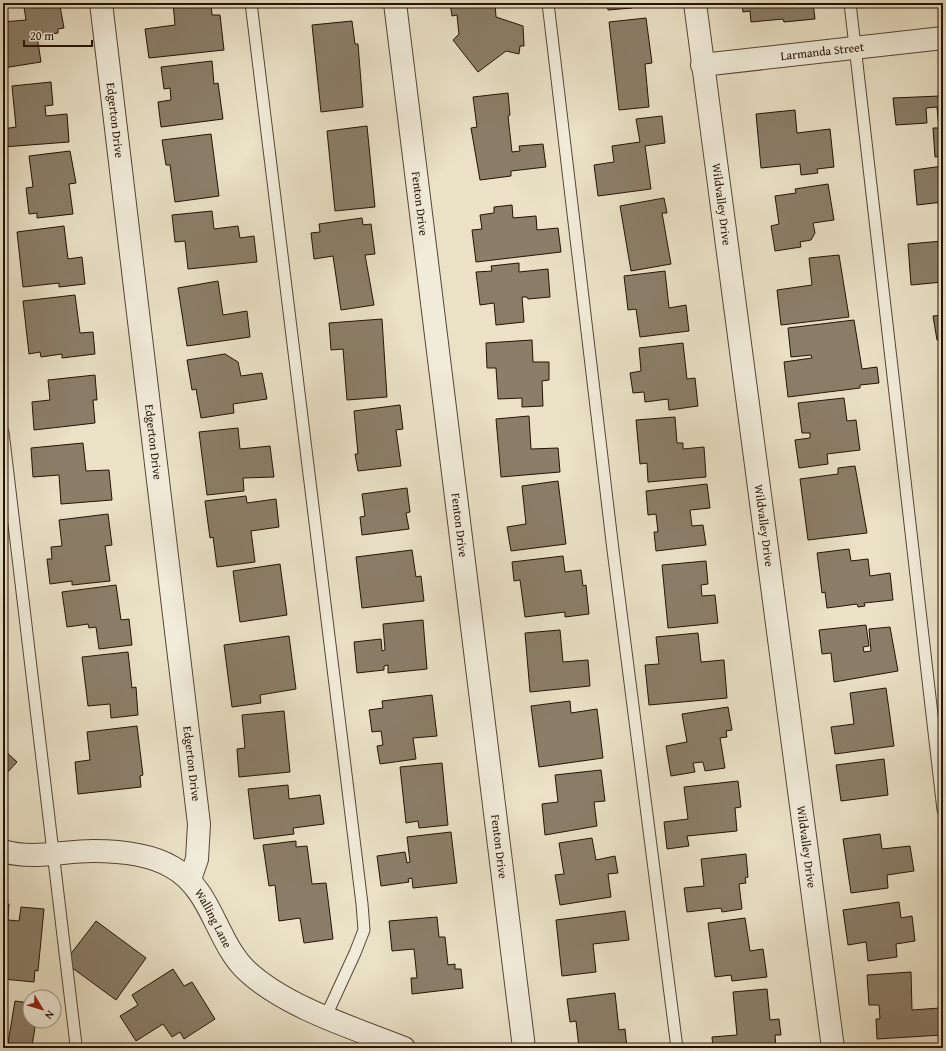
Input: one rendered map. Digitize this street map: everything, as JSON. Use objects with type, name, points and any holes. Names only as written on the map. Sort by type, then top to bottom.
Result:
[{"type":"street","name":"Edgerton Drive","points":[[101,3],[199,824],[196,859],[190,880]]},
{"type":"street","name":"Fenton Drive","points":[[395,3],[524,1048]]},
{"type":"street","name":"Wildvalley Drive","points":[[694,3],[833,1048]]},
{"type":"street","name":"Larmanda Street","points":[[702,65],[943,38]]},
{"type":"street","name":"Walling Lane","points":[[3,851],[14,854],[55,855],[93,851],[140,855],[172,867],[190,880],[229,947],[246,970],[266,986],[294,1003],[404,1048]]},
{"type":"lane","points":[[251,3],[364,930],[356,953],[326,1016]]},
{"type":"lane","points":[[548,3],[613,550],[677,1048]]},
{"type":"lane","points":[[850,3],[943,810]]},
{"type":"lane","points":[[3,432],[55,855],[76,1045],[74,1048]]},
{"type":"building","points":[[53,3],[54,7],[60,6],[64,28],[58,29],[58,33],[37,36],[41,62],[3,68],[3,22],[26,20],[24,7]]},
{"type":"building","points":[[173,3],[211,3],[212,15],[220,15],[224,50],[149,58],[145,29],[175,25]]},
{"type":"building","points":[[325,3],[349,3],[349,4],[325,6]]},
{"type":"building","points":[[450,3],[495,3],[496,17],[523,26],[524,46],[520,46],[519,54],[506,51],[478,72],[453,40],[459,34],[457,15],[452,16]]},
{"type":"building","points":[[607,3],[632,3],[632,8],[608,10]]},
{"type":"building","points":[[742,3],[813,3],[815,19],[784,22],[783,19],[751,22],[750,11],[743,12]]},
{"type":"building","points":[[646,18],[652,63],[645,64],[649,107],[619,110],[609,22]]},
{"type":"building","points":[[352,21],[355,44],[358,44],[363,107],[321,112],[312,25]]},
{"type":"building","points":[[212,61],[214,84],[218,83],[223,119],[161,127],[158,102],[171,100],[170,88],[164,89],[161,67]]},
{"type":"building","points":[[51,82],[53,105],[45,106],[46,116],[67,114],[69,142],[3,147],[3,129],[16,127],[12,86]]},
{"type":"building","points":[[943,91],[943,156],[935,157],[933,128],[939,128],[937,107],[926,108],[927,123],[896,125],[893,98],[940,96],[939,92]]},
{"type":"building","points":[[508,93],[510,115],[508,116],[512,152],[520,151],[519,146],[543,144],[546,167],[511,171],[511,176],[480,180],[471,128],[477,127],[473,97]]},
{"type":"building","points":[[795,110],[797,133],[830,129],[834,167],[817,169],[818,173],[801,175],[800,164],[761,168],[756,114]]},
{"type":"building","points":[[662,116],[665,143],[645,146],[651,189],[598,196],[594,165],[614,162],[612,146],[640,142],[636,119]]},
{"type":"building","points":[[367,126],[375,207],[335,211],[327,131]]},
{"type":"building","points":[[211,134],[219,196],[175,202],[170,165],[166,165],[162,140]]},
{"type":"building","points":[[70,151],[76,183],[69,184],[73,214],[37,218],[37,213],[29,214],[26,188],[33,187],[29,156]]},
{"type":"building","points":[[943,166],[943,202],[917,205],[914,170]]},
{"type":"building","points":[[828,184],[834,220],[813,223],[815,233],[811,240],[800,242],[801,247],[775,251],[771,226],[779,224],[775,196],[796,193],[795,189]]},
{"type":"building","points":[[664,198],[667,213],[662,213],[671,264],[631,271],[620,206]]},
{"type":"building","points":[[512,205],[513,218],[536,216],[537,230],[558,228],[561,252],[476,262],[472,230],[482,229],[480,215],[494,213],[494,207]]},
{"type":"building","points":[[212,211],[214,229],[238,226],[240,238],[254,236],[257,262],[188,269],[185,241],[175,242],[172,215]]},
{"type":"building","points":[[362,218],[363,225],[371,224],[375,254],[365,255],[374,305],[341,310],[333,256],[314,259],[311,233],[320,232],[319,224]]},
{"type":"building","points":[[64,226],[68,259],[82,257],[85,284],[59,287],[59,283],[23,287],[17,232]]},
{"type":"building","points":[[943,241],[943,282],[911,285],[908,244]]},
{"type":"building","points":[[839,255],[849,317],[781,325],[777,290],[812,285],[809,258]]},
{"type":"building","points":[[519,263],[519,272],[548,269],[550,297],[528,299],[527,297],[522,297],[524,322],[496,325],[494,303],[480,305],[476,272],[492,271],[491,266]]},
{"type":"building","points":[[665,271],[669,308],[686,305],[689,331],[640,337],[636,309],[628,310],[624,276]]},
{"type":"building","points":[[218,281],[223,315],[247,311],[250,337],[187,346],[178,288]]},
{"type":"building","points":[[75,295],[80,333],[93,332],[95,354],[62,358],[62,354],[41,357],[40,352],[29,354],[23,301]]},
{"type":"building","points":[[943,315],[943,340],[937,340],[933,316]]},
{"type":"building","points":[[382,319],[387,397],[347,400],[343,349],[331,350],[329,323]]},
{"type":"building","points":[[854,320],[862,369],[877,367],[879,383],[860,385],[860,388],[788,397],[784,362],[812,358],[811,355],[791,357],[788,328]]},
{"type":"building","points":[[532,340],[533,362],[549,362],[549,380],[542,381],[543,406],[522,407],[522,398],[498,399],[496,368],[487,368],[486,343]]},
{"type":"building","points":[[683,343],[687,379],[695,378],[698,406],[669,410],[668,399],[645,402],[644,392],[633,393],[630,373],[641,371],[639,348]]},
{"type":"building","points":[[225,354],[238,362],[241,376],[262,373],[267,399],[233,404],[234,413],[201,418],[196,389],[192,390],[187,360]]},
{"type":"building","points":[[95,375],[97,400],[93,400],[95,423],[34,430],[32,402],[50,400],[48,380]]},
{"type":"building","points":[[844,398],[847,421],[856,420],[860,450],[827,454],[828,464],[799,468],[795,440],[810,438],[810,433],[802,433],[798,403]]},
{"type":"building","points":[[400,405],[403,429],[396,430],[401,466],[358,471],[355,454],[358,454],[354,411]]},
{"type":"building","points":[[529,416],[531,449],[558,448],[560,472],[501,477],[496,419]]},
{"type":"building","points":[[675,417],[677,443],[683,443],[683,449],[704,447],[706,477],[648,482],[647,463],[640,464],[636,420]]},
{"type":"building","points":[[238,428],[240,449],[270,446],[274,477],[243,478],[244,491],[207,495],[199,432]]},
{"type":"building","points":[[83,443],[86,471],[109,470],[112,500],[61,504],[59,475],[33,477],[31,448]]},
{"type":"building","points":[[855,466],[867,533],[808,540],[800,479],[838,474],[838,468]]},
{"type":"building","points":[[558,481],[566,544],[511,551],[507,527],[526,524],[522,486]]},
{"type":"building","points":[[707,484],[710,508],[690,510],[692,526],[703,525],[706,545],[656,551],[654,532],[658,532],[656,514],[648,515],[646,491]]},
{"type":"building","points":[[407,488],[410,512],[406,513],[409,529],[362,535],[360,517],[365,516],[362,494]]},
{"type":"building","points":[[246,496],[247,503],[276,499],[279,527],[251,531],[255,562],[217,567],[213,537],[210,538],[205,501]]},
{"type":"building","points":[[108,514],[112,545],[105,546],[110,581],[72,585],[72,581],[50,584],[47,559],[52,559],[51,547],[62,546],[59,520]]},
{"type":"building","points":[[849,549],[851,561],[868,559],[870,576],[890,573],[893,600],[864,603],[865,606],[858,607],[857,604],[827,608],[825,592],[822,593],[817,553]]},
{"type":"building","points":[[412,550],[416,577],[421,576],[424,601],[362,608],[356,557]]},
{"type":"building","points":[[563,556],[565,572],[581,570],[583,586],[586,585],[589,614],[565,617],[565,612],[525,617],[520,580],[514,581],[512,562]]},
{"type":"building","points":[[706,561],[708,584],[701,585],[702,596],[715,595],[718,623],[668,628],[662,565]]},
{"type":"building","points":[[280,564],[287,615],[240,622],[233,571]]},
{"type":"building","points":[[116,585],[121,620],[129,619],[132,645],[99,649],[96,627],[89,628],[88,624],[67,627],[62,592]]},
{"type":"building","points":[[423,620],[427,669],[388,673],[388,665],[384,666],[384,670],[357,673],[354,642],[381,639],[382,651],[385,650],[383,624]]},
{"type":"building","points":[[866,625],[869,646],[863,647],[864,652],[871,651],[869,629],[890,627],[898,671],[834,682],[831,653],[822,654],[819,630]]},
{"type":"building","points":[[560,630],[563,662],[588,660],[590,686],[530,692],[525,633]]},
{"type":"building","points":[[698,633],[701,662],[724,660],[727,698],[649,705],[645,665],[659,664],[656,637]]},
{"type":"building","points":[[289,636],[296,689],[260,695],[261,703],[232,707],[224,645]]},
{"type":"building","points":[[128,652],[132,688],[136,687],[138,715],[111,718],[110,704],[88,706],[82,657]]},
{"type":"building","points":[[886,688],[894,746],[835,754],[831,727],[854,724],[850,693]]},
{"type":"building","points":[[432,695],[437,736],[413,738],[416,759],[380,764],[377,746],[383,745],[381,731],[372,732],[369,710],[383,708],[382,701]]},
{"type":"building","points":[[570,701],[571,713],[597,709],[603,758],[539,767],[531,706]]},
{"type":"building","points":[[728,707],[732,730],[726,731],[727,737],[720,738],[725,768],[705,771],[703,762],[693,763],[695,772],[671,776],[666,746],[687,742],[682,714]]},
{"type":"building","points":[[284,711],[290,772],[239,777],[237,749],[245,748],[242,715]]},
{"type":"building","points":[[137,726],[143,775],[140,776],[141,787],[78,794],[75,762],[90,760],[87,732]]},
{"type":"building","points":[[3,749],[17,762],[3,777]]},
{"type":"building","points":[[884,759],[888,795],[841,801],[836,765]]},
{"type":"building","points":[[442,763],[448,825],[419,828],[418,821],[406,823],[400,767]]},
{"type":"building","points":[[601,770],[605,801],[594,802],[597,826],[545,835],[542,804],[558,802],[555,775]]},
{"type":"building","points":[[738,781],[741,807],[735,808],[737,831],[687,836],[689,846],[667,849],[664,822],[688,819],[684,787]]},
{"type":"building","points":[[288,785],[289,799],[320,795],[324,824],[293,828],[294,834],[254,839],[248,789]]},
{"type":"building","points":[[451,832],[457,883],[413,888],[412,878],[408,879],[409,882],[381,886],[377,856],[405,852],[407,863],[410,862],[407,837]]},
{"type":"building","points":[[880,834],[882,849],[910,846],[914,871],[887,875],[888,888],[851,893],[843,839]]},
{"type":"building","points":[[592,838],[596,860],[615,856],[618,873],[608,874],[611,897],[560,905],[555,875],[564,874],[559,843]]},
{"type":"building","points":[[296,841],[296,847],[307,846],[312,884],[326,883],[333,939],[304,943],[300,918],[279,921],[275,885],[269,886],[263,845]]},
{"type":"building","points":[[746,854],[748,877],[745,878],[746,883],[739,884],[742,909],[722,912],[721,908],[687,912],[684,888],[704,886],[701,859]]},
{"type":"building","points":[[899,902],[901,918],[912,916],[915,941],[896,944],[897,957],[868,961],[866,942],[848,945],[843,910]]},
{"type":"building","points":[[3,904],[9,904],[8,920],[19,921],[21,907],[44,909],[38,971],[35,970],[34,982],[3,979]]},
{"type":"building","points":[[625,911],[629,940],[593,944],[596,972],[562,976],[556,920]]},
{"type":"building","points":[[437,917],[439,937],[445,937],[448,965],[455,964],[455,969],[461,969],[463,988],[412,994],[411,978],[417,978],[414,949],[392,951],[389,921]]},
{"type":"building","points":[[745,918],[750,951],[763,949],[767,977],[732,981],[731,975],[715,977],[708,923]]},
{"type":"building","points":[[96,921],[146,958],[116,1000],[71,967],[70,955]]},
{"type":"building","points":[[173,969],[184,986],[192,982],[215,1019],[184,1039],[180,1032],[172,1037],[163,1024],[136,1041],[120,1016],[138,1005],[132,995]]},
{"type":"building","points":[[911,972],[912,1010],[940,1008],[942,1035],[877,1039],[876,1019],[880,1019],[879,1005],[869,1005],[867,975]]},
{"type":"building","points":[[767,989],[770,1020],[779,1019],[781,1035],[775,1035],[776,1048],[713,1048],[712,1037],[737,1035],[733,992]]},
{"type":"building","points":[[615,993],[619,1030],[625,1029],[627,1048],[579,1048],[576,1021],[570,1022],[567,999]]},
{"type":"building","points":[[15,1001],[22,1002],[22,1029],[35,1029],[32,1046],[8,1043]]}]
